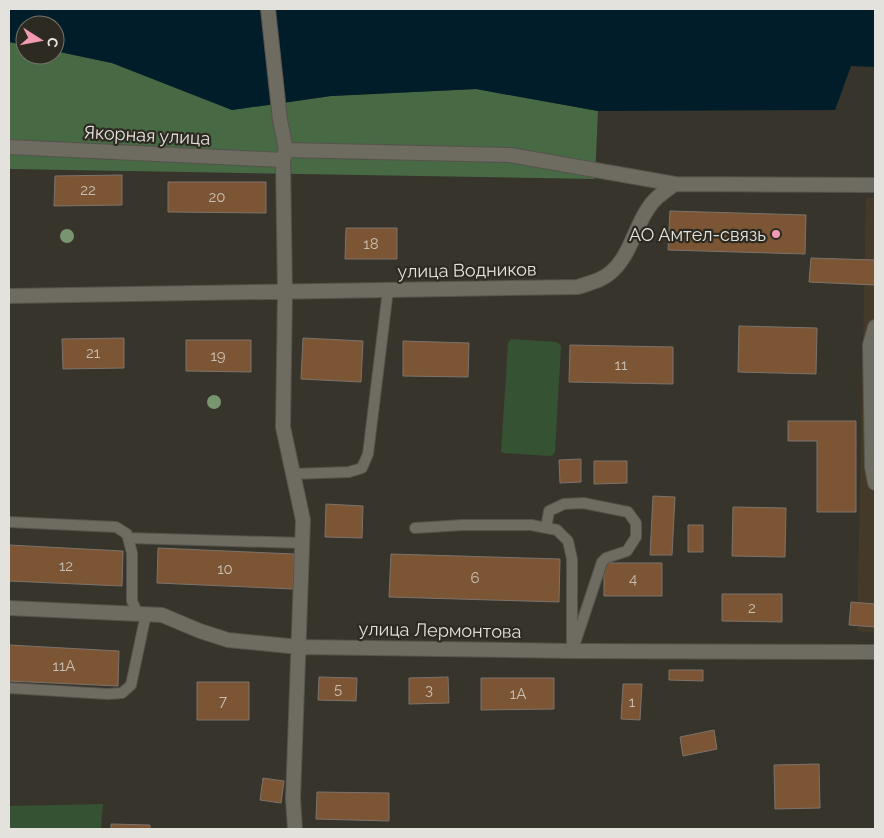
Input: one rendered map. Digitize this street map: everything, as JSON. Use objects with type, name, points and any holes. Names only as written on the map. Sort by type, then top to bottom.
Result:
[{"type":"street","points":[[268,9],[285,155],[283,427],[303,520],[293,799],[295,829]]},
{"type":"street","name":"Якорная улица","points":[[9,148],[285,155],[510,155],[676,184]]},
{"type":"street","points":[[676,184],[875,185]]},
{"type":"street","name":"улица Водников","points":[[9,296],[578,287],[599,280],[618,265],[647,210],[658,196],[676,184]]},
{"type":"street","points":[[875,327],[870,345],[872,467],[875,483]]},
{"type":"street","name":"улица Лермонтова","points":[[9,608],[162,615],[200,631],[228,640],[299,647],[572,651],[875,652]]},
{"type":"lane","points":[[293,474],[349,472],[362,468],[368,454],[388,290]]},
{"type":"lane","points":[[546,528],[549,511],[564,504],[583,503],[628,512],[636,522],[636,537],[627,551],[606,558],[602,562],[572,651]]},
{"type":"lane","points":[[9,522],[116,527],[127,534],[132,553],[132,601],[142,614],[131,685],[122,693],[108,694],[9,688]]},
{"type":"lane","points":[[415,528],[463,525],[531,525],[557,530],[568,541],[572,559],[572,651]]},
{"type":"lane","points":[[128,538],[303,543]]},
{"type":"shaded area","points":[[866,198],[875,198],[875,633],[857,631]]},
{"type":"green space","points":[[9,42],[15,43],[15,65],[65,65],[65,53],[112,63],[232,110],[331,96],[476,89],[598,111],[595,179],[9,169]]},
{"type":"green space","points":[[511,339],[557,342],[561,346],[555,452],[553,455],[501,452],[508,343]]},
{"type":"green space","points":[[103,804],[101,829],[9,829],[9,806]]},
{"type":"water","points":[[9,9],[875,9],[875,67],[851,66],[835,110],[598,111],[476,89],[331,96],[232,110],[112,63],[65,53],[65,15],[15,15],[15,43],[9,42]]},
{"type":"building","points":[[122,175],[122,205],[54,206],[55,176]]},
{"type":"building","points":[[168,182],[266,182],[266,213],[168,212]]},
{"type":"building","points":[[670,211],[806,215],[805,254],[668,250]]},
{"type":"building","points":[[346,228],[397,228],[397,259],[345,259]]},
{"type":"building","points":[[811,258],[875,260],[875,285],[809,282]]},
{"type":"building","points":[[739,326],[817,328],[816,374],[738,372]]},
{"type":"building","points":[[124,338],[124,368],[63,369],[62,339]]},
{"type":"building","points":[[303,338],[363,341],[361,382],[301,379]]},
{"type":"building","points":[[186,340],[251,340],[251,372],[186,371]]},
{"type":"building","points":[[403,341],[469,343],[468,377],[403,376]]},
{"type":"building","points":[[570,345],[673,347],[673,384],[569,382]]},
{"type":"building","points":[[788,421],[856,421],[856,512],[817,512],[817,441],[788,441]]},
{"type":"building","points":[[581,459],[581,482],[560,483],[559,460]]},
{"type":"building","points":[[594,461],[627,461],[627,483],[594,484]]},
{"type":"building","points":[[653,496],[675,497],[672,555],[650,555]]},
{"type":"building","points":[[326,504],[363,506],[362,538],[325,537]]},
{"type":"building","points":[[733,507],[786,508],[785,557],[732,556]]},
{"type":"building","points":[[688,525],[703,525],[703,552],[688,552]]},
{"type":"building","points":[[9,545],[123,551],[122,586],[9,581]]},
{"type":"building","points":[[158,548],[294,554],[293,589],[157,583]]},
{"type":"building","points":[[391,554],[560,559],[559,602],[389,597]]},
{"type":"building","points":[[604,563],[662,563],[662,596],[604,596]]},
{"type":"building","points":[[722,594],[782,594],[782,622],[722,621]]},
{"type":"building","points":[[851,602],[875,604],[875,627],[849,625]]},
{"type":"building","points":[[9,645],[119,651],[118,686],[9,681]]},
{"type":"building","points":[[669,670],[703,670],[703,681],[669,680]]},
{"type":"building","points":[[319,677],[357,678],[356,701],[318,700]]},
{"type":"building","points":[[448,677],[449,703],[409,704],[409,678]]},
{"type":"building","points":[[481,678],[554,678],[554,709],[481,710]]},
{"type":"building","points":[[197,682],[249,682],[249,720],[197,720]]},
{"type":"building","points":[[623,684],[642,684],[640,720],[621,719]]},
{"type":"building","points":[[714,730],[717,749],[683,756],[680,737]]},
{"type":"building","points":[[819,764],[820,808],[775,809],[774,765]]},
{"type":"building","points":[[263,778],[284,781],[281,803],[260,800]]},
{"type":"building","points":[[317,792],[389,793],[389,821],[316,819]]},
{"type":"building","points":[[111,824],[150,825],[150,829],[111,829]]},
{"type":"place","name":"АО Амтел-связь","points":[[776,234]]}]
